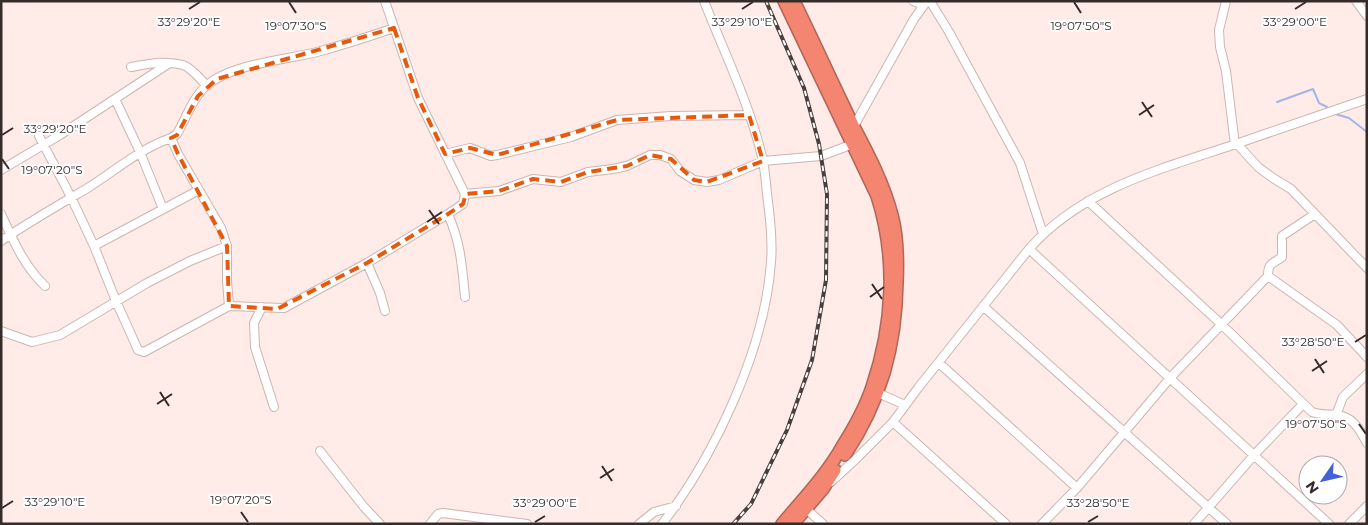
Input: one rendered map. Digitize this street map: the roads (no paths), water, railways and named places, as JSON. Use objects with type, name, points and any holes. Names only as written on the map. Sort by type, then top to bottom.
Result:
[{"type":"highway","points":[[784,1],[854,144],[877,196],[884,220],[890,268],[887,327],[872,388],[843,446],[793,524]]},
{"type":"highway","points":[[782,524],[823,489],[860,432],[878,393],[886,368],[895,327],[898,267],[893,216],[886,194],[794,1]]},
{"type":"street","points":[[39,136],[94,246],[116,301],[140,352],[230,306],[284,308],[367,263],[463,204],[466,194],[418,98],[385,1]]},
{"type":"street","points":[[662,524],[676,506],[716,440],[750,363],[765,310],[772,261],[769,208],[763,161],[749,115],[704,1]]},
{"type":"street","points":[[913,1],[927,3],[949,32],[1020,163],[1043,234]]},
{"type":"street","points":[[1226,1],[1219,30],[1220,47],[1226,71],[1236,144],[1254,164],[1272,178],[1291,189],[1367,268]]},
{"type":"street","points":[[1356,1],[1367,16]]},
{"type":"street","points":[[854,126],[914,19],[927,3]]},
{"type":"street","points":[[1,241],[100,180],[140,152],[177,134],[198,96],[207,86],[228,74],[252,66],[356,42],[394,28]]},
{"type":"street","points":[[131,67],[158,62],[184,65],[194,72],[207,86]]},
{"type":"street","points":[[1,170],[168,64]]},
{"type":"street","points":[[115,99],[140,152],[163,209]]},
{"type":"street","points":[[823,489],[893,422],[1029,250],[1043,234],[1070,212],[1088,200],[1129,181],[1367,99]]},
{"type":"street","points":[[445,154],[470,148],[491,156],[497,155],[571,137],[618,120],[671,116],[749,115]]},
{"type":"street","points":[[171,138],[178,154],[221,228],[227,246],[227,281],[230,306]]},
{"type":"street","points":[[466,194],[499,191],[533,180],[561,182],[588,172],[627,166],[650,155],[660,155],[671,159],[680,171],[694,180],[707,182],[719,180],[763,161],[821,156],[854,144]]},
{"type":"street","points":[[94,246],[199,190]]},
{"type":"street","points":[[1088,200],[1312,412],[1320,415],[1347,416],[1365,434],[1367,443]]},
{"type":"street","points":[[1,214],[32,274],[45,286]]},
{"type":"street","points":[[448,214],[456,232],[461,252],[465,297]]},
{"type":"street","points":[[1042,524],[1077,488],[1171,377],[1268,276],[1270,264],[1282,257],[1282,236],[1315,214]]},
{"type":"street","points":[[1,331],[32,342],[60,335],[116,301],[190,261],[227,246]]},
{"type":"street","points":[[1029,250],[1171,377],[1329,524]]},
{"type":"street","points":[[367,263],[380,293],[385,311]]},
{"type":"street","points":[[1268,276],[1338,325],[1367,357]]},
{"type":"street","points":[[983,306],[1227,524]]},
{"type":"street","points":[[262,307],[254,323],[255,347],[274,407]]},
{"type":"street","points":[[939,363],[1077,488]]},
{"type":"street","points":[[1336,415],[1343,397],[1367,374]]},
{"type":"street","points":[[878,393],[905,405]]},
{"type":"street","points":[[1194,524],[1255,454],[1303,404]]},
{"type":"street","points":[[893,422],[1002,522]]},
{"type":"street","points":[[320,451],[364,507],[380,524]]},
{"type":"street","points":[[639,524],[654,512],[676,506]]},
{"type":"street","points":[[803,506],[822,524]]},
{"type":"street","points":[[1349,524],[1367,506]]},
{"type":"street","points":[[430,524],[438,514],[443,513],[527,524]]},
{"type":"waterway","points":[[1277,102],[1313,89],[1319,103],[1327,107]]},
{"type":"waterway","points":[[1335,114],[1349,118],[1367,132]]},
{"type":"railway","points":[[733,524],[751,504],[787,430],[812,360],[826,280],[827,194],[819,144],[804,88],[766,1]]}]
